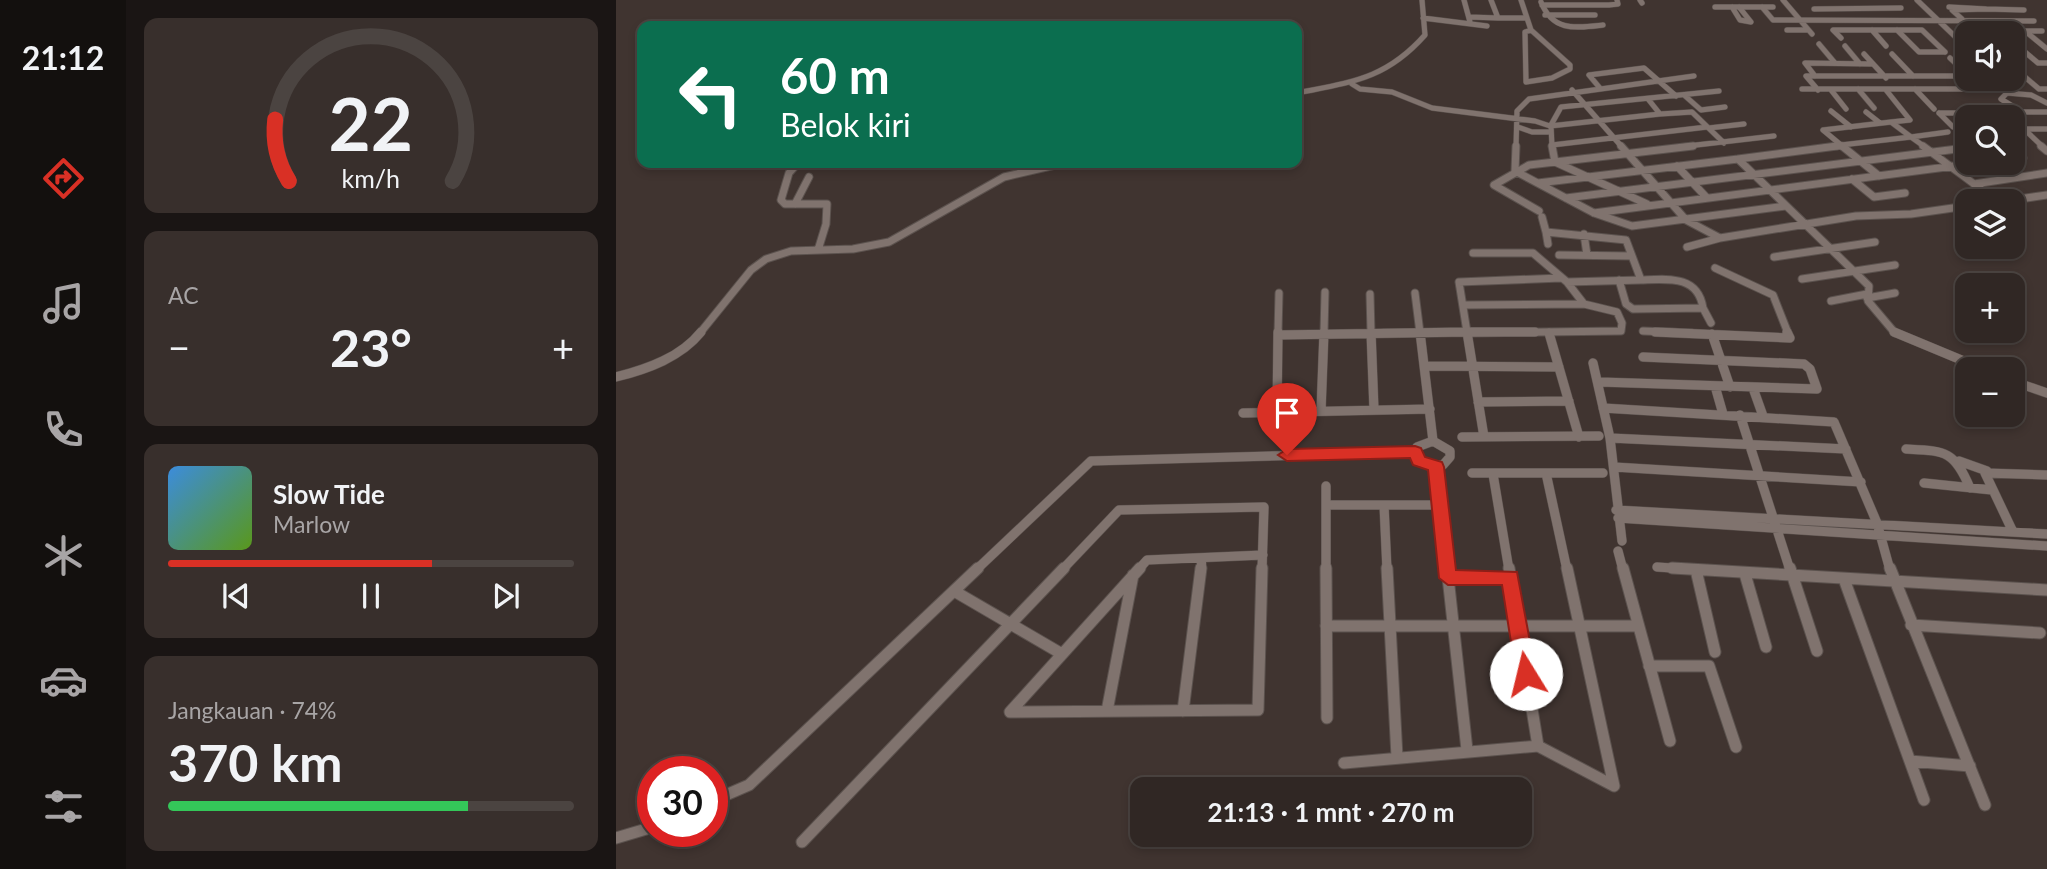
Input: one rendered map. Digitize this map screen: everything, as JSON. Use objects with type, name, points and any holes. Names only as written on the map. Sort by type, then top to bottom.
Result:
[{"type":"street","points":[[1302,92],[1367,79],[1413,50],[1425,35],[1422,0]]},
{"type":"street","points":[[1464,0],[1469,18],[1527,18]]},
{"type":"street","points":[[1491,0],[1497,16]]},
{"type":"street","points":[[1521,0],[1531,30],[1570,65],[1570,69],[1552,78],[1526,82],[1525,32],[1531,30]]},
{"type":"street","points":[[1588,3],[1605,28],[1552,24],[1545,15],[1541,2],[1588,3],[1615,5],[1617,0]]},
{"type":"street","points":[[1732,7],[1740,20],[1751,22],[1737,0]]},
{"type":"street","points":[[1783,0],[1810,32],[1787,30]]},
{"type":"street","points":[[1843,0],[1857,19],[1886,46]]},
{"type":"street","points":[[1870,0],[1877,8]]},
{"type":"street","points":[[1917,0],[1955,34]]},
{"type":"street","points":[[1815,9],[1903,10],[1894,2]]},
{"type":"street","points":[[1962,19],[1949,6],[2024,10]]},
{"type":"street","points":[[1716,7],[1773,7]]},
{"type":"street","points":[[1762,7],[1773,20],[2034,20]]},
{"type":"street","points":[[1545,15],[1595,15]]},
{"type":"street","points":[[1423,19],[1487,26]]},
{"type":"street","points":[[1841,38],[1833,30],[1897,30],[1922,30],[1945,51],[1919,52],[1897,30]]},
{"type":"street","points":[[2025,31],[2042,31]]},
{"type":"street","points":[[2025,31],[2047,49]]},
{"type":"street","points":[[1526,37],[1539,37]]},
{"type":"street","points":[[2034,38],[2047,38]]},
{"type":"street","points":[[1819,44],[1835,64]]},
{"type":"street","points":[[1845,46],[1860,64]]},
{"type":"street","points":[[2025,52],[2038,63],[2047,63]]},
{"type":"street","points":[[1864,54],[1897,89]]},
{"type":"street","points":[[1892,54],[1913,76]]},
{"type":"street","points":[[1950,58],[1955,63]]},
{"type":"street","points":[[1815,76],[1805,63],[1873,64]]},
{"type":"street","points":[[2040,66],[2047,72]]},
{"type":"street","points":[[1599,87],[1589,75],[1644,68],[1676,96]]},
{"type":"street","points":[[1818,90],[1806,76],[1955,75]]},
{"type":"street","points":[[1515,170],[1517,111],[1529,99],[1572,90],[1694,76]]},
{"type":"street","points":[[2025,77],[2039,89],[2047,89]]},
{"type":"street","points":[[1352,84],[1360,89],[1392,92],[1432,108],[1517,124],[1532,132],[1599,121],[1691,111],[1724,143]]},
{"type":"street","points":[[1802,89],[1955,90]]},
{"type":"street","points":[[1858,89],[1874,108]]},
{"type":"street","points":[[1915,89],[1934,109]]},
{"type":"street","points":[[1572,90],[1686,220],[1720,238]]},
{"type":"street","points":[[1831,90],[1846,109]]},
{"type":"street","points":[[1879,176],[1823,130],[1910,120],[1886,90]]},
{"type":"street","points":[[1555,162],[1550,129],[1558,108],[1720,91]]},
{"type":"street","points":[[2047,102],[2012,91],[2002,96],[2003,102],[2016,110],[2036,114],[2047,111]]},
{"type":"street","points":[[1684,95],[1701,110],[1725,107]]},
{"type":"street","points":[[1648,99],[1660,114]]},
{"type":"street","points":[[1831,111],[1851,127]]},
{"type":"street","points":[[1866,112],[1880,123]]},
{"type":"street","points":[[1955,113],[1939,113],[1955,127]]},
{"type":"street","points":[[2036,114],[2047,126]]},
{"type":"street","points":[[1517,124],[1538,121],[1550,129]]},
{"type":"street","points":[[1891,122],[1981,189]]},
{"type":"street","points":[[1552,145],[1744,124]]},
{"type":"street","points":[[2025,129],[2047,126]]},
{"type":"street","points":[[2025,130],[2047,151]]},
{"type":"street","points":[[1536,183],[1948,132]]},
{"type":"street","points":[[1548,244],[1540,214],[1494,186],[1515,170],[1555,162],[1774,136]]},
{"type":"street","points":[[1709,145],[1726,160]]},
{"type":"street","points":[[1566,198],[1955,149]]},
{"type":"street","points":[[1738,159],[1869,286],[1867,296],[1887,327],[1896,334],[1955,358]]},
{"type":"street","points":[[1555,162],[1649,205]]},
{"type":"street","points":[[1677,166],[1707,198]]},
{"type":"street","points":[[1594,213],[1955,166]]},
{"type":"street","points":[[794,168],[789,173],[781,200],[783,204],[827,204],[827,224],[818,250]]},
{"type":"street","points":[[616,377],[652,366],[689,347],[758,264],[783,253],[853,249],[889,242],[1004,177],[1042,168]]},
{"type":"street","points":[[1515,170],[1594,213],[1632,226],[1786,205]]},
{"type":"street","points":[[1974,184],[2047,173]]},
{"type":"street","points":[[795,204],[809,177]]},
{"type":"street","points":[[1852,179],[1892,214]]},
{"type":"street","points":[[1874,197],[1905,193]]},
{"type":"street","points":[[2025,198],[2047,195]]},
{"type":"street","points":[[1688,247],[1720,238],[1806,225],[1955,207]]},
{"type":"street","points":[[1546,232],[1626,240],[1641,280]]},
{"type":"street","points":[[1584,234],[1587,255]]},
{"type":"street","points":[[1774,257],[1875,242]]},
{"type":"street","points":[[1473,253],[1532,253],[1564,280],[1584,304]]},
{"type":"street","points":[[1559,255],[1631,256]]},
{"type":"street","points":[[1802,279],[1895,265]]},
{"type":"street","points":[[1643,331],[1790,338],[1773,295],[1715,268]]},
{"type":"street","points":[[1484,437],[1459,282],[1467,279],[1685,279],[1693,284],[1711,323]]},
{"type":"street","points":[[1619,280],[1626,304],[1633,309],[1703,308]]},
{"type":"street","points":[[1321,411],[1325,292]]},
{"type":"street","points":[[1277,412],[1279,293]]},
{"type":"street","points":[[1415,293],[1422,333],[1433,441]]},
{"type":"street","points":[[1831,301],[1895,293]]},
{"type":"street","points":[[1370,294],[1374,410]]},
{"type":"street","points":[[1278,335],[1621,331],[1619,313],[1611,307],[1584,304],[1464,305]]},
{"type":"street","points":[[1549,333],[1579,437]]},
{"type":"street","points":[[1712,334],[1730,387]]},
{"type":"street","points":[[1600,382],[1814,391],[1817,385],[1810,369],[1804,364],[1643,357]]},
{"type":"street","points":[[1594,363],[1610,438],[1620,546],[1638,626],[1670,741]]},
{"type":"street","points":[[1425,366],[1559,367]]},
{"type":"street","points":[[2025,385],[2047,393]]},
{"type":"street","points":[[1715,386],[1723,414]]},
{"type":"street","points":[[1753,388],[1763,416]]},
{"type":"street","points":[[1478,401],[1569,401]]},
{"type":"street","points":[[1603,408],[1832,420],[1861,482],[1879,529],[1894,582],[1985,805]]},
{"type":"street","points":[[1243,413],[1430,409]]},
{"type":"street","points":[[1740,415],[1777,529],[1796,577],[1817,651]]},
{"type":"street","points":[[1462,437],[1600,436]]},
{"type":"street","points":[[1610,438],[1846,449]]},
{"type":"street","points":[[1433,441],[1450,451],[1448,462],[1436,467],[1419,461],[1415,452],[1421,444],[1433,441]]},
{"type":"street","points":[[1906,449],[1944,452],[1959,461],[1987,471],[2047,475]]},
{"type":"street","points":[[728,794],[749,785],[1091,461],[1415,452]]},
{"type":"street","points":[[1959,461],[1970,488]]},
{"type":"street","points":[[1436,467],[1467,750]]},
{"type":"street","points":[[1614,467],[1861,482]]},
{"type":"street","points":[[1987,471],[1985,476],[2013,532]]},
{"type":"street","points":[[1472,473],[1603,473]]},
{"type":"street","points":[[1344,763],[1467,750],[1538,746],[1614,786],[1546,473]]},
{"type":"street","points":[[1493,474],[1538,746]]},
{"type":"street","points":[[1924,483],[1992,490]]},
{"type":"street","points":[[1326,486],[1326,718]]},
{"type":"street","points":[[1326,505],[1440,505]]},
{"type":"street","points":[[1384,505],[1397,757]]},
{"type":"street","points":[[802,842],[1119,510],[1265,507],[1258,710],[1010,712],[1147,560],[1263,555]]},
{"type":"street","points":[[1617,514],[1774,518],[2047,545]]},
{"type":"street","points":[[1617,514],[1777,529],[2047,534]]},
{"type":"street","points":[[1183,711],[1202,558]]},
{"type":"street","points":[[1657,567],[1745,575],[2047,590]]},
{"type":"street","points":[[1696,570],[1715,652]]},
{"type":"street","points":[[1107,711],[1133,575]]},
{"type":"street","points":[[1745,575],[1766,647]]},
{"type":"street","points":[[1448,578],[1510,578]]},
{"type":"street","points":[[1844,579],[1924,800]]},
{"type":"street","points":[[954,591],[1062,654]]},
{"type":"street","points":[[1911,625],[2040,633]]},
{"type":"street","points":[[1326,626],[1638,626]]},
{"type":"street","points":[[1649,666],[1709,666],[1736,747]]},
{"type":"street","points":[[1910,761],[1970,766]]},
{"type":"street","points":[[616,838],[637,832]]},
{"type":"route","points":[[1287,455],[1415,452],[1419,461],[1436,467],[1448,578],[1510,578],[1526,674]]}]
